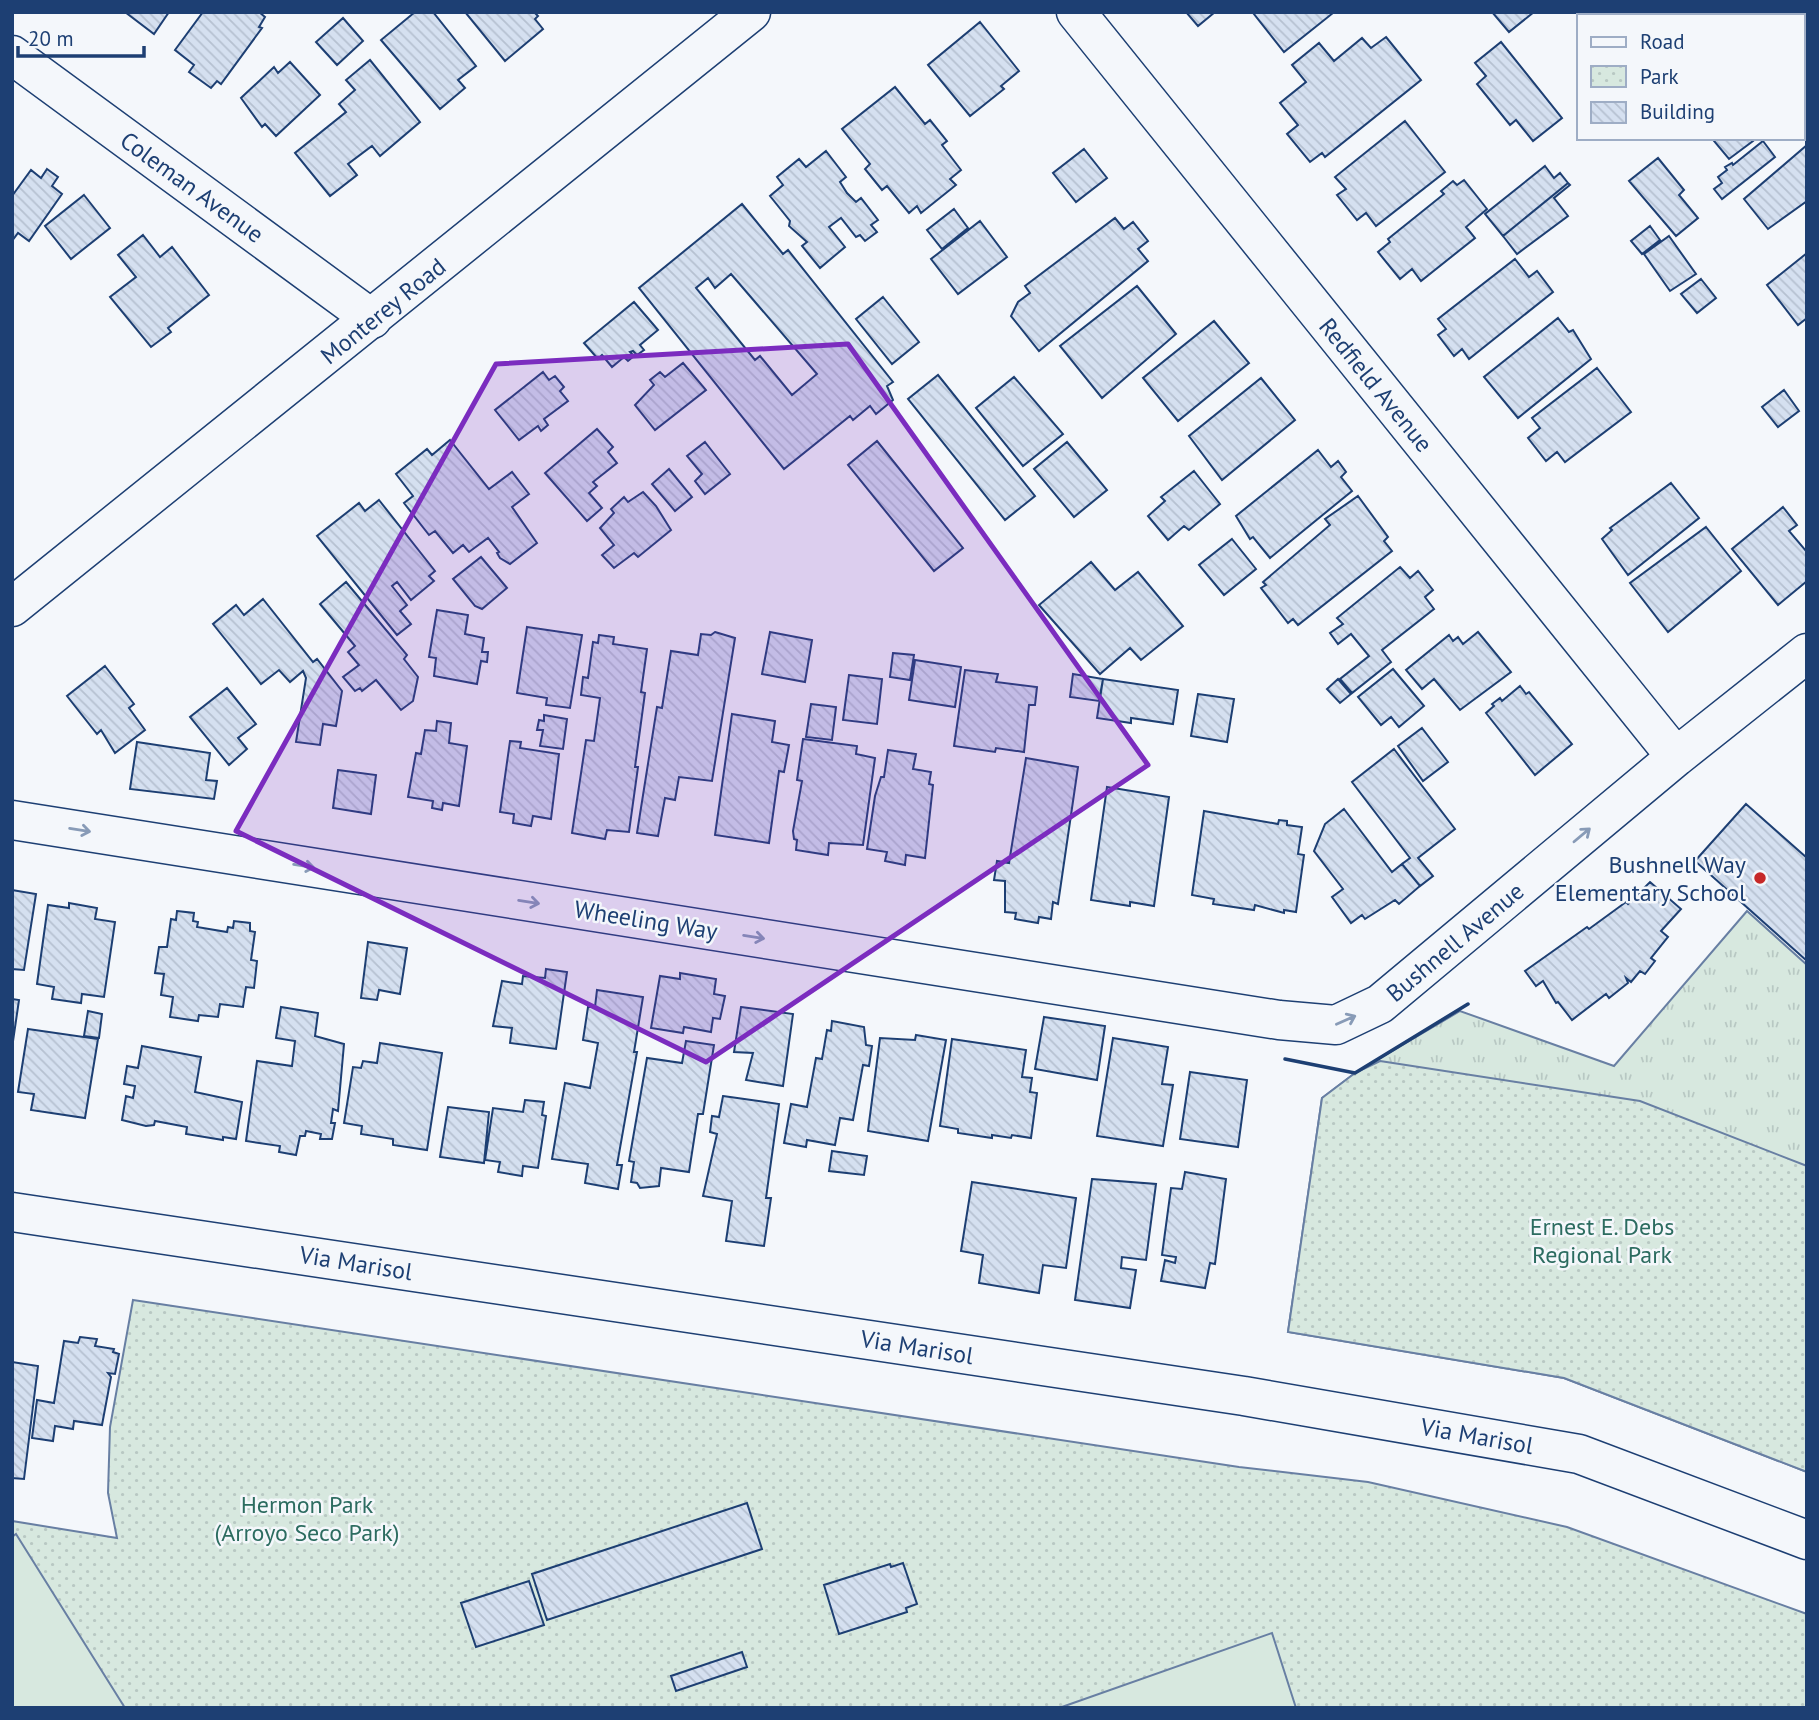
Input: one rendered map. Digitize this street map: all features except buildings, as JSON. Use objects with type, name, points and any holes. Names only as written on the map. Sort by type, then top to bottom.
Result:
[{"type":"street","name":"Monterey Road","points":[[12,607],[751,12]]},
{"type":"street","name":"Redfield Avenue","points":[[1076,12],[1676,757]]},
{"type":"street","name":"Coleman Avenue","points":[[12,55],[372,319]]},
{"type":"street","name":"Bushnell Avenue","points":[[1279,1020],[1336,1025],[1380,1004],[1676,757],[1807,653]]},
{"type":"street","name":"Wheeling Way","points":[[12,820],[1279,1020]]},
{"type":"street","name":"Via Marisol","points":[[12,1212],[1244,1396],[1579,1454],[1807,1540]]},
{"type":"highlighted area","points":[[848,344],[1148,765],[706,1062],[236,831],[496,364]]},
{"type":"green space","name":"Ernest E. Debs Regional Park","points":[[1747,911],[1807,965],[1807,1472],[1564,1378],[1288,1332],[1322,1098],[1355,1073],[1460,1011],[1614,1066]]},
{"type":"green space","name":"Ernest E. Debs Regional Park","points":[[1380,1061],[1640,1101],[1807,1166],[1807,1472],[1564,1378],[1288,1332],[1322,1098],[1355,1073]]},
{"type":"green space","name":"Hermon Park (Arroyo Seco Park)","points":[[133,1300],[1239,1467],[1368,1482],[1567,1527],[1807,1614],[1807,1708],[12,1708],[12,1521],[117,1538],[108,1493],[110,1427]]},
{"type":"green space","points":[[16,1534],[125,1708],[12,1708],[12,1537]]},
{"type":"green space","points":[[1272,1633],[1296,1708],[1059,1708]]},
{"type":"wall","points":[[1285,1059],[1355,1073],[1468,1004]]},
{"type":"place","name":"Bushnell Way Elementary School","points":[[1760,878]]}]
